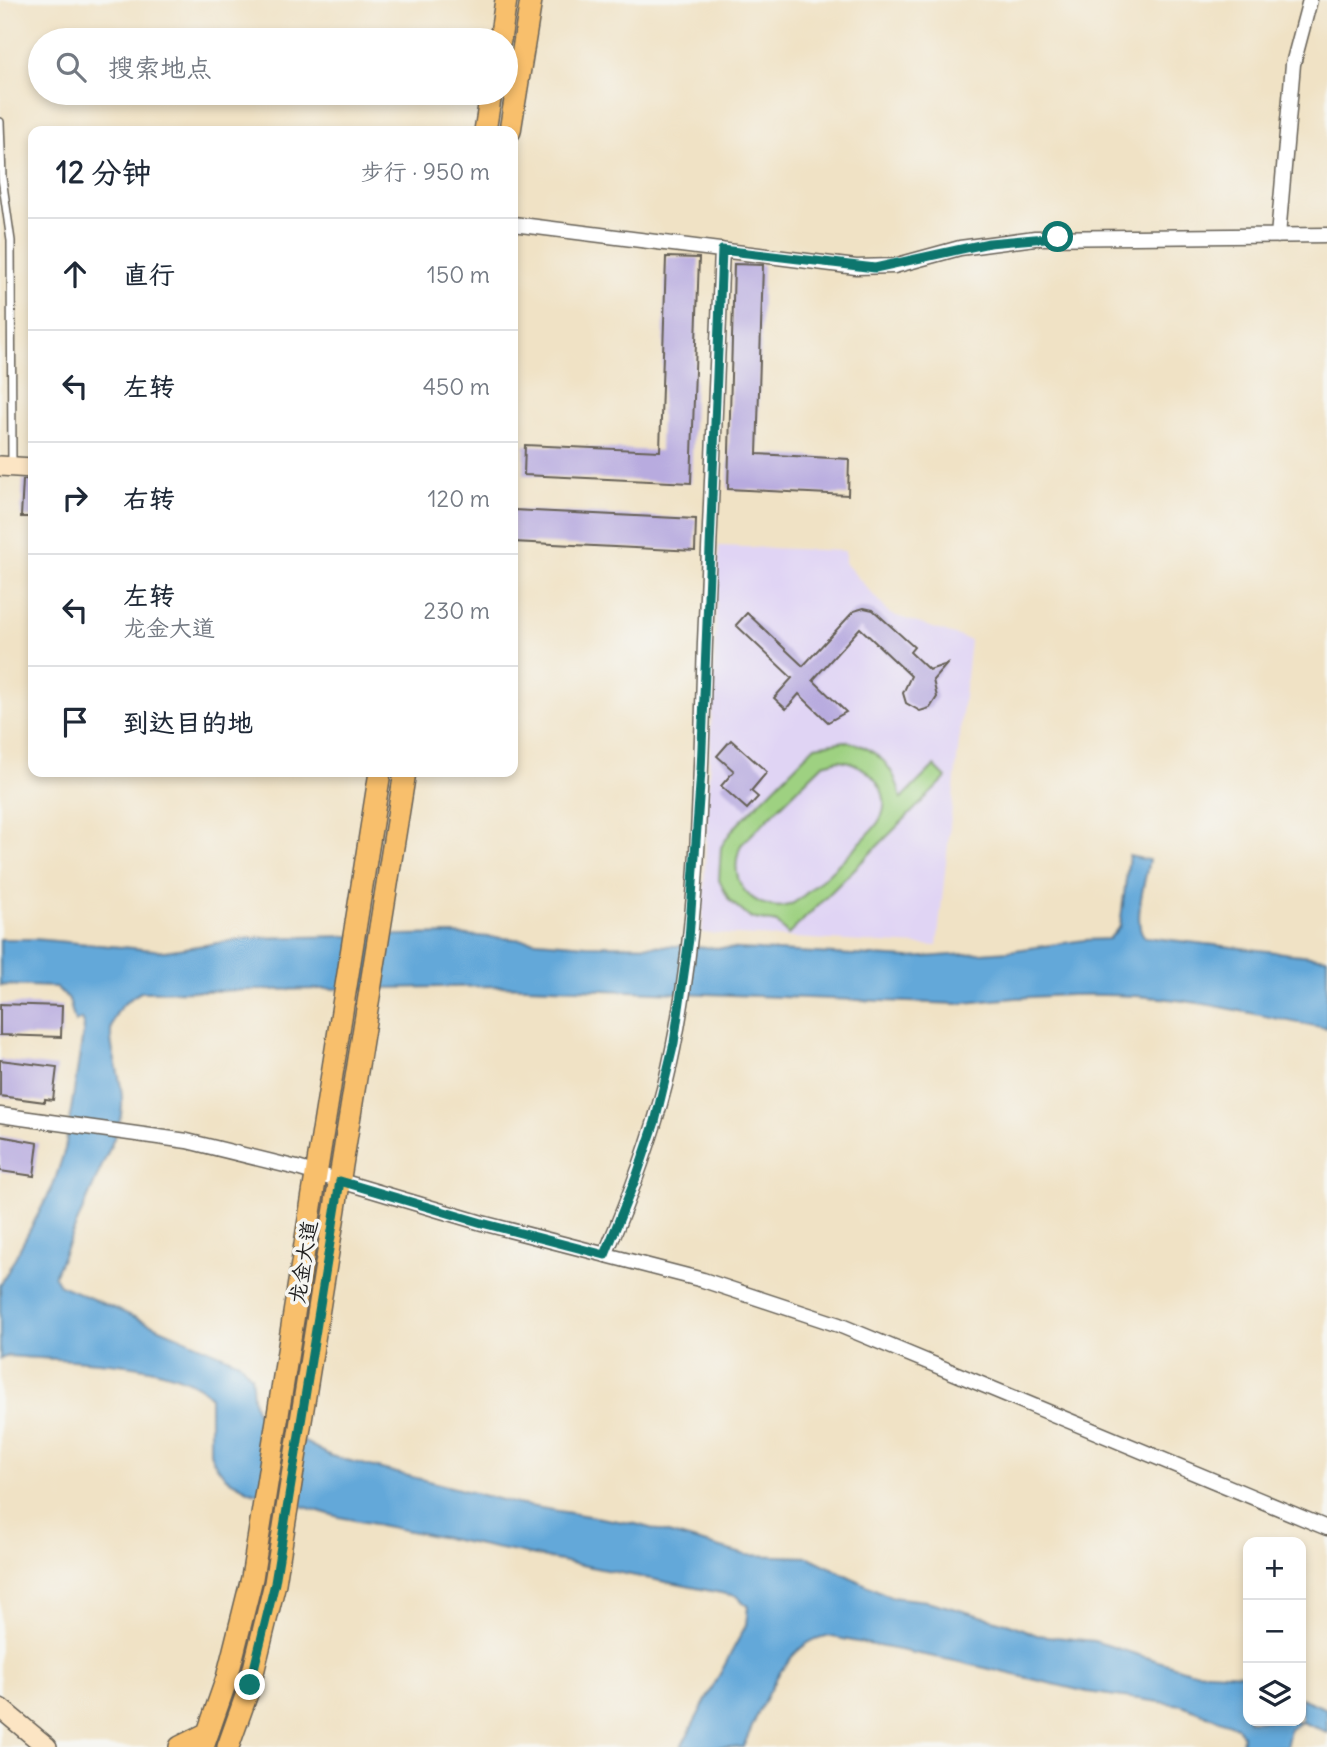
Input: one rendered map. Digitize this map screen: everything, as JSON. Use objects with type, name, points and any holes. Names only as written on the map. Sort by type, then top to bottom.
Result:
[{"type":"main road","points":[[502,28],[506,0]]},
{"type":"main road","points":[[518,81],[531,0]]},
{"type":"main road","points":[[486,126],[489,105]]},
{"type":"main road","points":[[511,126],[514,105]]},
{"type":"main road","points":[[6,466],[28,468]]},
{"type":"main road","name":"龙金大道","points":[[206,1740],[240,1628],[263,1507],[379,777]]},
{"type":"main road","name":"龙金大道","points":[[229,1747],[263,1634],[285,1518],[403,777]]},
{"type":"main road","points":[[0,1708],[47,1747]]},
{"type":"main road","points":[[180,1747],[206,1740]]},
{"type":"street","points":[[1278,236],[1293,64],[1310,0]]},
{"type":"street","points":[[518,225],[875,268],[1012,240],[1327,234]]},
{"type":"street","points":[[605,1255],[655,1122],[689,939],[701,771],[722,250]]},
{"type":"street","points":[[0,1115],[187,1141],[317,1174],[482,1223],[703,1279],[800,1311],[1327,1528]]},
{"type":"lane","points":[[0,122],[2,178],[11,241],[6,466]]},
{"type":"shaded area","points":[[719,546],[845,551],[845,563],[890,614],[970,640],[937,946],[702,933]]},
{"type":"green space","points":[[845,741],[867,748],[890,769],[901,799],[934,766],[946,778],[788,935],[777,923],[750,918],[729,900],[719,880],[721,847],[733,829],[815,746]],"holes":[[[839,760],[849,762],[868,773],[881,790],[884,810],[879,821],[835,867],[796,901],[777,907],[754,899],[741,886],[737,874],[741,845],[823,764]]]},
{"type":"water","points":[[1129,856],[1149,860],[1139,912],[1141,931],[1145,937],[1327,958],[1327,1028],[1202,1004],[1099,995],[1042,996],[958,1004],[500,986],[141,992],[124,1004],[115,1016],[111,1030],[121,1090],[119,1125],[54,1276],[60,1285],[239,1362],[251,1376],[254,1405],[263,1420],[331,1456],[517,1504],[636,1524],[746,1555],[809,1557],[891,1597],[927,1601],[1010,1624],[1037,1635],[1094,1641],[1190,1671],[1243,1674],[1243,1726],[1296,1726],[1290,1730],[1286,1747],[1241,1747],[1242,1735],[1237,1727],[1182,1705],[1087,1692],[955,1661],[827,1636],[812,1641],[786,1664],[765,1698],[743,1747],[681,1747],[746,1625],[748,1606],[736,1596],[339,1517],[250,1491],[226,1478],[214,1462],[210,1453],[210,1396],[193,1384],[171,1374],[115,1364],[8,1356],[0,1359],[0,1286],[53,1186],[65,1149],[84,1027],[81,1019],[75,1022],[69,1000],[56,987],[0,985],[0,939],[34,939],[165,951],[250,938],[454,934],[586,945],[681,946],[910,958],[1009,951],[1109,939],[1120,926]]},
{"type":"water","points":[[1306,1700],[1327,1709],[1327,1732],[1306,1724]]},
{"type":"building","points":[[666,257],[699,258],[691,483],[524,475],[525,445],[660,451]]},
{"type":"building","points":[[734,264],[763,265],[757,454],[849,459],[848,495],[728,489]]},
{"type":"building","points":[[23,480],[28,480],[28,517],[21,517]]},
{"type":"building","points":[[518,510],[696,519],[695,551],[518,542]]},
{"type":"building","points":[[864,608],[873,610],[914,647],[910,652],[929,670],[947,664],[933,680],[937,697],[930,708],[920,711],[906,703],[903,693],[911,676],[860,628],[813,680],[846,712],[828,722],[799,694],[786,709],[774,698],[792,678],[736,625],[747,613],[803,666],[854,611]]},
{"type":"building","points":[[731,740],[767,772],[751,791],[758,797],[747,809],[721,786],[734,771],[717,756]]},
{"type":"building","points":[[0,1004],[62,1006],[61,1037],[0,1035]]},
{"type":"building","points":[[0,1060],[57,1067],[53,1100],[45,1099],[45,1102],[0,1096]]},
{"type":"building","points":[[0,1136],[38,1143],[34,1176],[0,1171]]},
{"type":"route","points":[[250,1685],[275,1583],[340,1181],[482,1223],[605,1255],[647,1149],[666,1083],[674,1043],[689,939],[701,771],[722,250],[875,268],[894,266],[989,243],[1058,237]]}]
